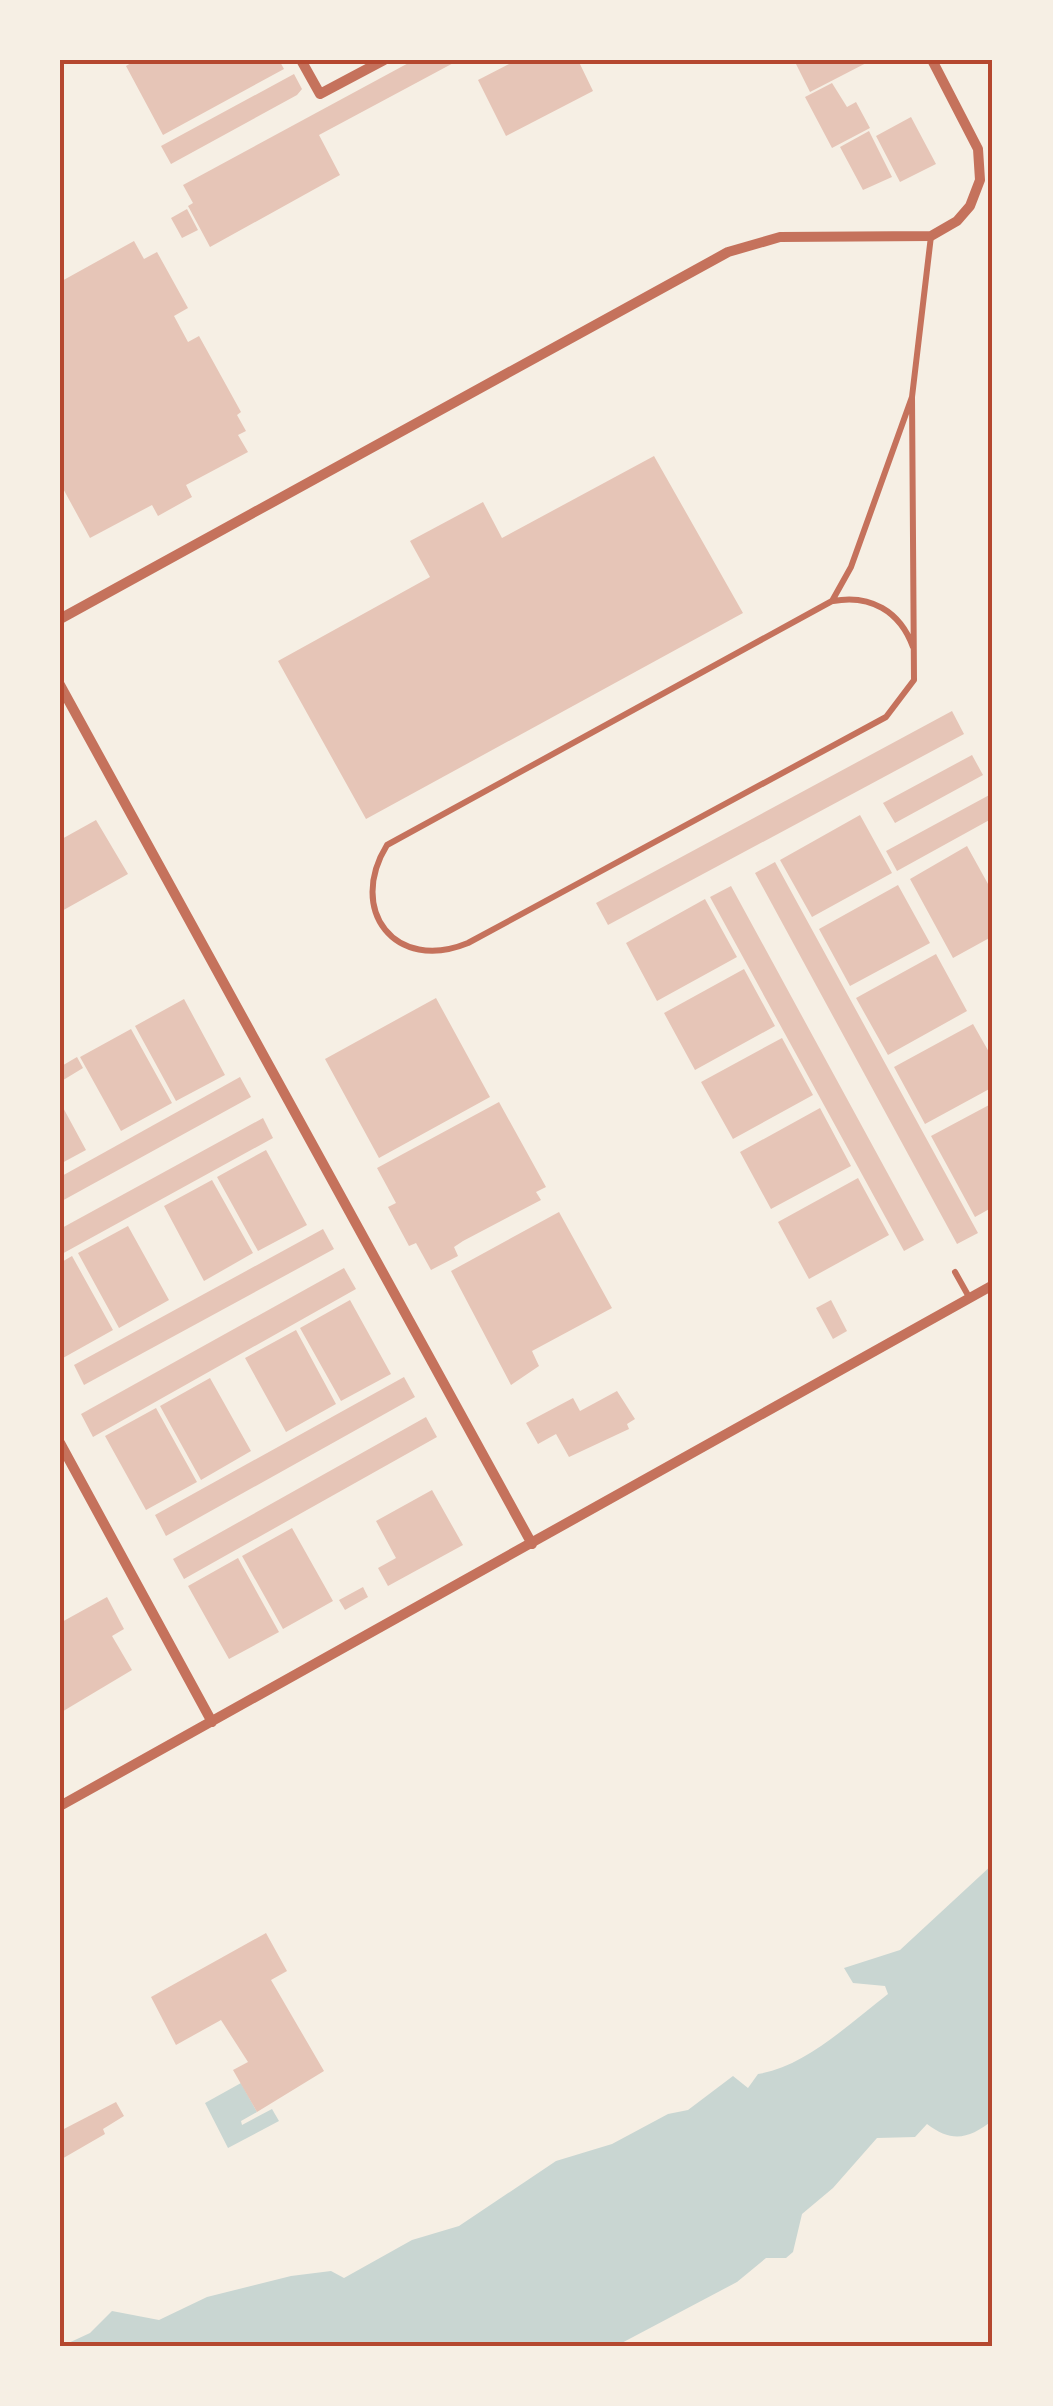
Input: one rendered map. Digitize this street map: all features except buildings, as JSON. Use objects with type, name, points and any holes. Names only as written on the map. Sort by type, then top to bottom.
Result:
[{"type":"street","points":[[302,60],[320,94],[384,60]]},
{"type":"street","points":[[60,619],[728,252],[780,236],[931,236],[958,221],[970,206],[980,180],[978,149],[932,60]]},
{"type":"street","points":[[60,685],[532,1544]]},
{"type":"street","points":[[60,1806],[993,1285]]},
{"type":"street","points":[[60,1443],[212,1722]]},
{"type":"lane","points":[[915,652],[907,630],[890,611],[866,600],[832,601],[398,838],[373,868],[370,894],[378,920],[397,941],[422,952],[447,952],[886,717],[914,680],[915,652],[912,396],[931,236]]},
{"type":"lane","points":[[832,601],[851,567],[912,396]]},
{"type":"lane","points":[[956,1272],[970,1299]]},
{"type":"shaded area","points":[[993,1864],[993,2120],[968,2135],[944,2134],[927,2124],[915,2137],[877,2138],[833,2188],[802,2214],[793,2252],[786,2258],[766,2258],[737,2282],[616,2346],[62,2346],[90,2333],[112,2311],[159,2320],[207,2297],[291,2276],[331,2271],[344,2278],[412,2240],[459,2226],[556,2161],[612,2144],[668,2114],[688,2110],[733,2076],[748,2088],[758,2074],[776,2070],[810,2053],[888,1994],[885,1986],[853,1983],[844,1968],[900,1950]]},
{"type":"shaded area","points":[[241,2083],[257,2112],[241,2121],[242,2125],[272,2109],[279,2121],[228,2148],[205,2103]]}]
